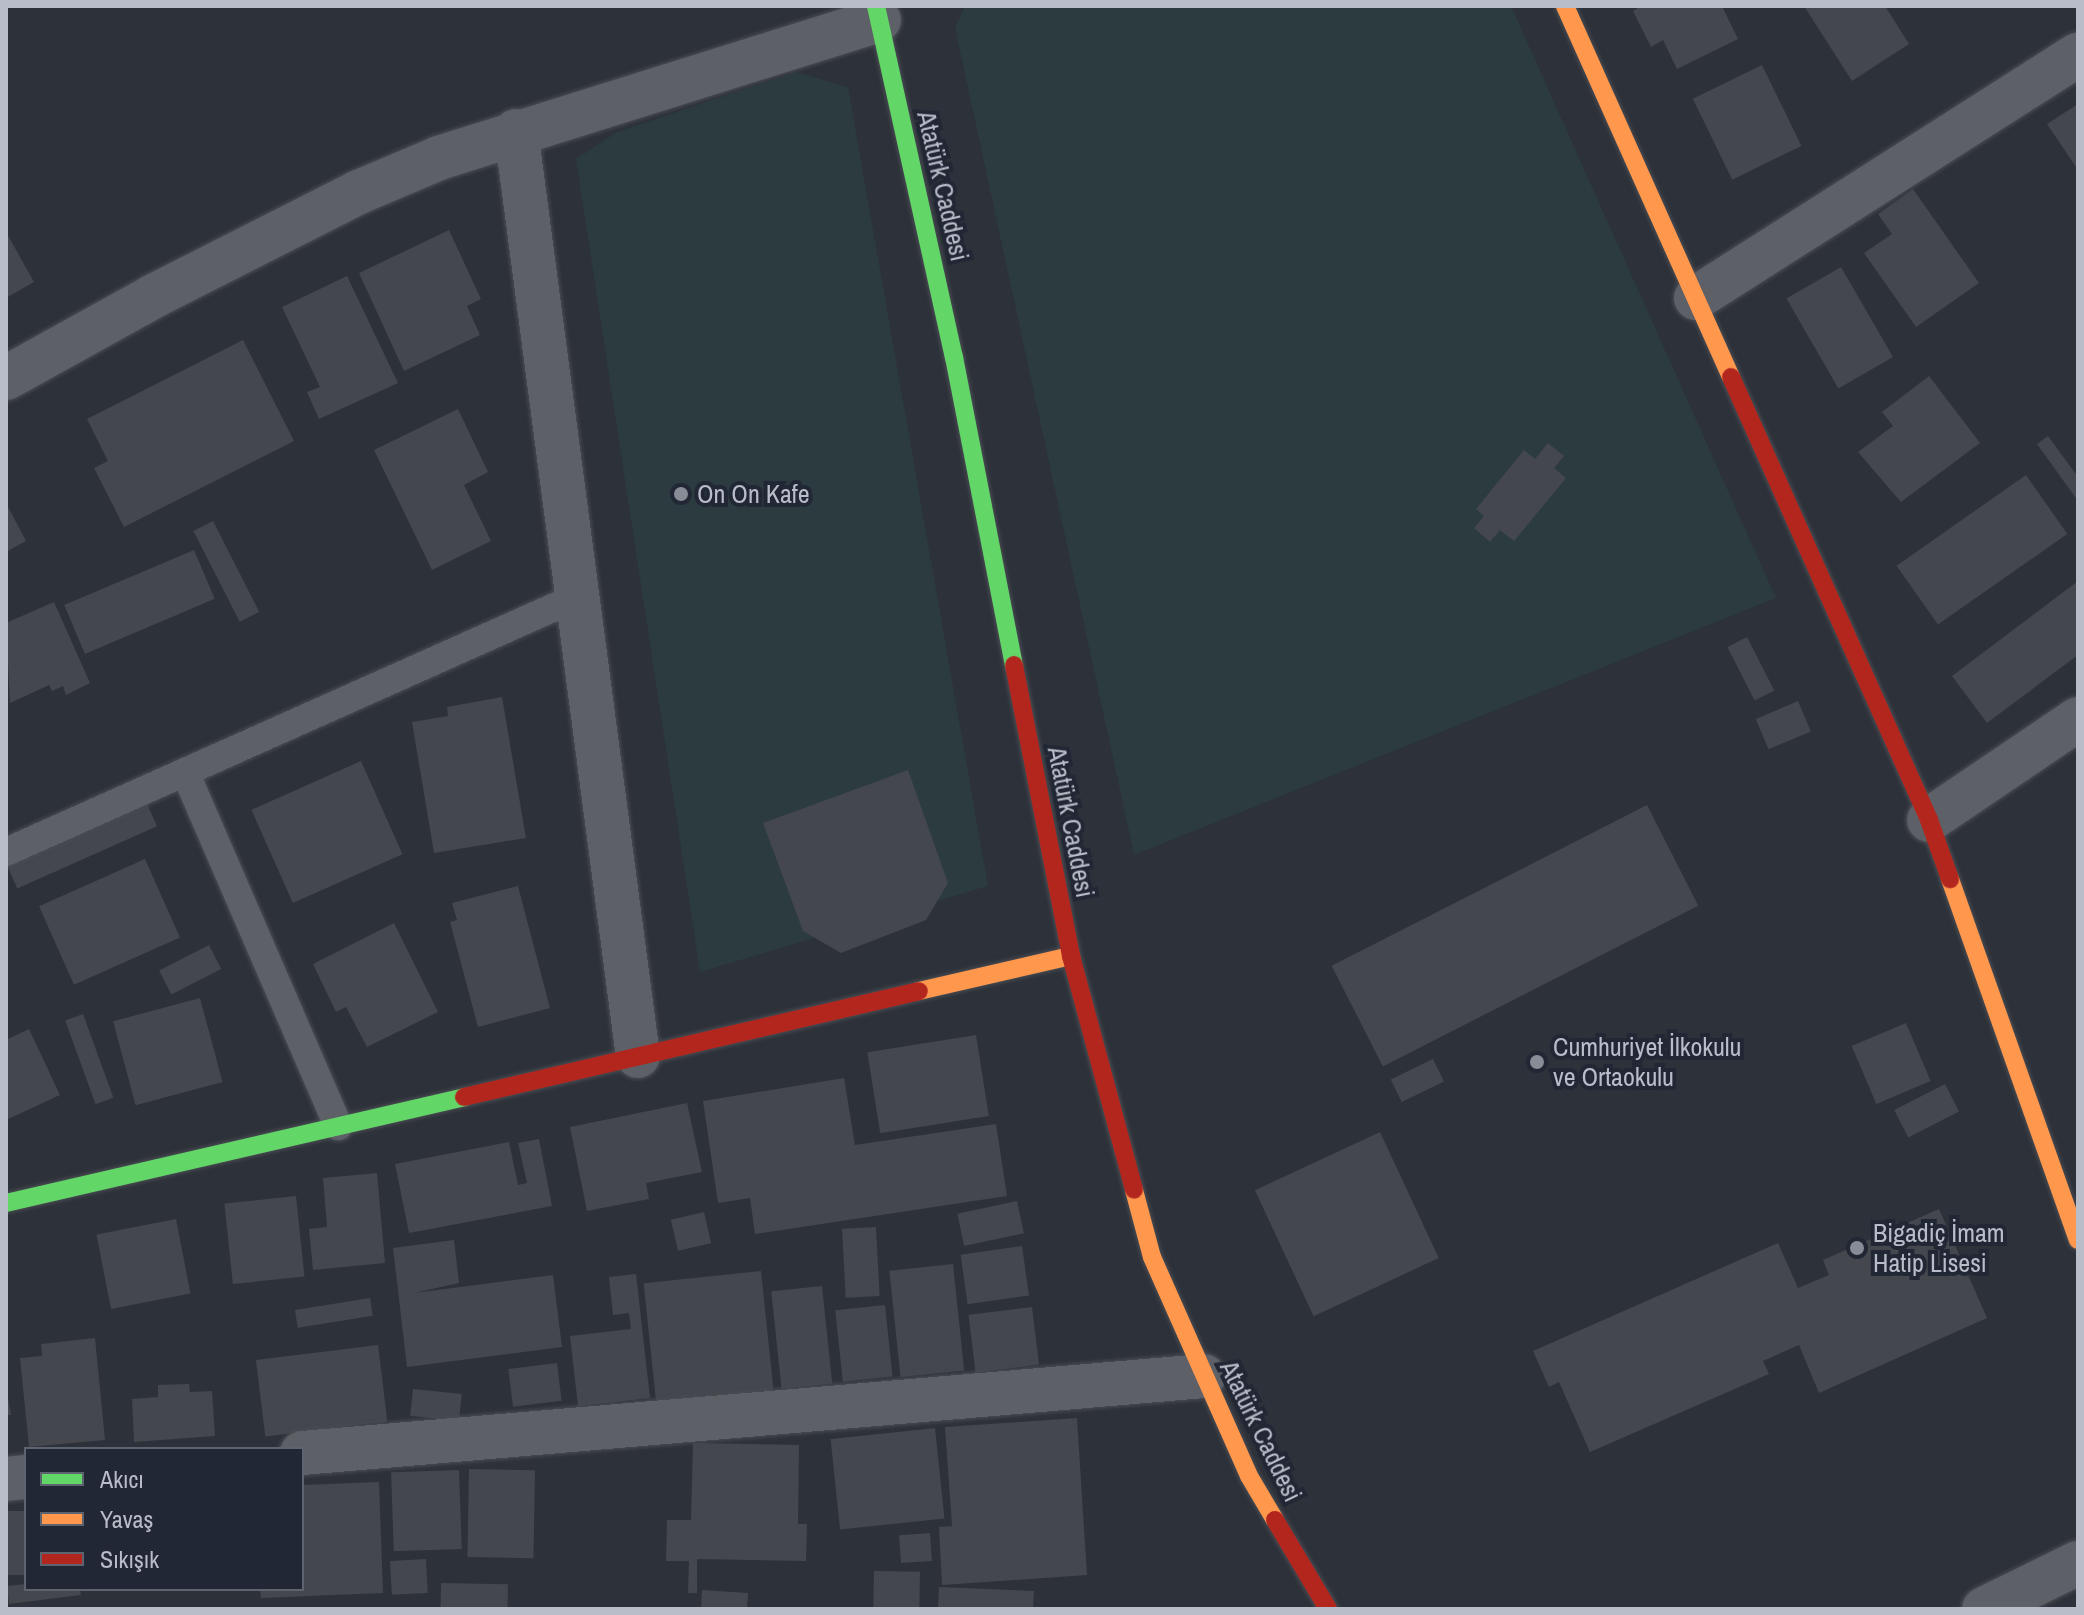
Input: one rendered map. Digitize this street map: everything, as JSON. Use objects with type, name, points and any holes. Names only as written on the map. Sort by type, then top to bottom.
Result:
[{"type":"street","points":[[1565,6],[1929,820],[2078,1240]]},
{"type":"street","points":[[6,378],[359,192],[516,131],[877,13]]},
{"type":"street","name":"Atatürk Caddesi","points":[[877,13],[954,357],[1071,956],[1152,1257],[1249,1476],[1328,1609]]},
{"type":"street","points":[[1696,298],[2078,55]]},
{"type":"street","points":[[516,131],[638,1056]]},
{"type":"street","points":[[1929,820],[2078,719]]},
{"type":"street","points":[[6,1203],[1071,956]]},
{"type":"street","points":[[304,1453],[1204,1376]]},
{"type":"street","points":[[1984,1609],[2078,1563]]},
{"type":"lane","points":[[6,852],[577,597]]},
{"type":"lane","points":[[185,772],[338,1126]]},
{"type":"shaded area","points":[[965,6],[1511,6],[1776,598],[1134,855],[955,28]]},
{"type":"shaded area","points":[[796,72],[848,87],[988,886],[700,972],[576,159],[617,132]]},
{"type":"building","points":[[1641,6],[1722,6],[1738,39],[1677,69],[1663,40],[1651,47],[1633,11]]},
{"type":"building","points":[[1804,6],[1885,6],[1909,44],[1852,81]]},
{"type":"building","points":[[1762,65],[1801,146],[1732,180],[1693,99]]},
{"type":"building","points":[[2078,104],[2078,170],[2047,124]]},
{"type":"building","points":[[1913,189],[1979,283],[1916,327],[1864,253],[1892,234],[1878,214]]},
{"type":"building","points":[[449,230],[481,299],[467,306],[480,335],[404,371],[359,273]]},
{"type":"building","points":[[6,232],[34,282],[6,298]]},
{"type":"building","points":[[1841,267],[1893,357],[1838,389],[1786,298]]},
{"type":"building","points":[[347,276],[398,383],[319,419],[307,392],[320,387],[282,307]]},
{"type":"building","points":[[243,340],[294,441],[124,527],[94,468],[108,461],[87,419]]},
{"type":"building","points":[[1929,376],[1980,443],[1901,502],[1858,452],[1893,426],[1882,412]]},
{"type":"building","points":[[458,409],[488,472],[464,485],[491,541],[432,570],[374,450]]},
{"type":"building","points":[[2048,436],[2078,477],[2078,501],[2037,444]]},
{"type":"building","points":[[1548,443],[1564,456],[1554,468],[1566,478],[1514,541],[1500,530],[1490,542],[1474,528],[1484,516],[1476,509],[1524,450],[1535,459]]},
{"type":"building","points":[[2026,475],[2067,534],[1938,625],[1897,566]]},
{"type":"building","points":[[6,503],[26,541],[6,552]]},
{"type":"building","points":[[213,521],[259,612],[240,622],[193,531]]},
{"type":"building","points":[[194,550],[215,599],[85,654],[64,605]]},
{"type":"building","points":[[2078,581],[2078,655],[1987,723],[1952,676]]},
{"type":"building","points":[[54,602],[90,683],[66,695],[63,686],[52,691],[49,685],[10,703],[6,623]]},
{"type":"building","points":[[1747,637],[1774,690],[1755,700],[1727,647]]},
{"type":"building","points":[[502,697],[526,838],[434,853],[412,722],[448,716],[447,707]]},
{"type":"building","points":[[1798,701],[1811,731],[1769,749],[1756,719]]},
{"type":"building","points":[[361,761],[402,854],[293,903],[251,810]]},
{"type":"building","points":[[908,770],[948,883],[926,920],[841,953],[803,931],[763,823]]},
{"type":"building","points":[[144,797],[157,826],[17,888],[6,858]]},
{"type":"building","points":[[1647,805],[1698,906],[1383,1066],[1332,966]]},
{"type":"building","points":[[145,859],[180,938],[74,985],[39,906]]},
{"type":"building","points":[[518,886],[550,1008],[478,1027],[450,922],[457,920],[452,903]]},
{"type":"building","points":[[394,923],[438,1012],[367,1047],[346,1007],[336,1012],[313,964]]},
{"type":"building","points":[[209,945],[221,969],[171,994],[159,970]]},
{"type":"building","points":[[200,998],[223,1082],[136,1105],[113,1021]]},
{"type":"building","points":[[83,1014],[113,1098],[96,1104],[65,1020]]},
{"type":"building","points":[[1906,1023],[1931,1081],[1876,1104],[1852,1046]]},
{"type":"building","points":[[29,1029],[60,1095],[6,1120],[6,1040]]},
{"type":"building","points":[[976,1035],[989,1116],[880,1133],[867,1052]]},
{"type":"building","points":[[1433,1059],[1444,1081],[1402,1102],[1391,1080]]},
{"type":"building","points":[[844,1078],[855,1145],[996,1124],[1007,1196],[755,1234],[750,1198],[718,1203],[703,1101]]},
{"type":"building","points":[[1945,1084],[1959,1112],[1908,1137],[1894,1110]]},
{"type":"building","points":[[687,1103],[702,1172],[646,1183],[649,1199],[587,1211],[570,1127]]},
{"type":"building","points":[[1380,1132],[1439,1258],[1314,1316],[1255,1190]]},
{"type":"building","points":[[539,1139],[552,1206],[409,1233],[395,1164],[509,1142],[518,1185],[527,1183],[518,1143]]},
{"type":"building","points":[[377,1173],[385,1263],[313,1270],[309,1229],[327,1227],[323,1178]]},
{"type":"building","points":[[296,1196],[304,1277],[233,1284],[224,1204]]},
{"type":"building","points":[[1017,1201],[1024,1233],[964,1246],[957,1214]]},
{"type":"building","points":[[1939,1209],[1987,1318],[1819,1393],[1799,1345],[1763,1361],[1769,1374],[1590,1452],[1559,1382],[1549,1387],[1533,1351],[1778,1243],[1798,1288],[1829,1275],[1823,1260]]},
{"type":"building","points":[[704,1212],[711,1243],[678,1251],[671,1220]]},
{"type":"building","points":[[176,1219],[191,1294],[111,1309],[96,1234]]},
{"type":"building","points":[[876,1227],[880,1296],[846,1298],[842,1229]]},
{"type":"building","points":[[454,1240],[459,1283],[414,1293],[553,1275],[562,1347],[407,1367],[393,1248]]},
{"type":"building","points":[[1022,1246],[1029,1296],[968,1304],[961,1255]]},
{"type":"building","points":[[953,1264],[964,1370],[901,1377],[889,1271]]},
{"type":"building","points":[[761,1271],[774,1390],[656,1403],[644,1283]]},
{"type":"building","points":[[636,1274],[650,1398],[578,1406],[570,1336],[631,1329],[629,1313],[613,1315],[609,1277]]},
{"type":"building","points":[[822,1286],[832,1383],[782,1389],[771,1291]]},
{"type":"building","points":[[370,1298],[373,1316],[298,1328],[295,1310]]},
{"type":"building","points":[[885,1305],[893,1377],[843,1382],[835,1310]]},
{"type":"building","points":[[1032,1307],[1039,1365],[976,1372],[968,1315]]},
{"type":"building","points":[[95,1338],[105,1440],[29,1447],[20,1358],[42,1356],[41,1344]]},
{"type":"building","points":[[378,1345],[387,1421],[265,1436],[256,1360]]},
{"type":"building","points":[[557,1363],[562,1401],[513,1407],[508,1369]]},
{"type":"building","points":[[189,1384],[190,1392],[212,1391],[215,1436],[134,1442],[132,1399],[158,1397],[158,1385]]},
{"type":"building","points":[[6,1386],[11,1415],[6,1415]]},
{"type":"building","points":[[413,1389],[462,1394],[459,1421],[410,1416]]},
{"type":"building","points":[[1077,1418],[1087,1575],[942,1585],[939,1527],[952,1526],[945,1427]]},
{"type":"building","points":[[935,1428],[945,1519],[840,1529],[831,1439]]},
{"type":"building","points":[[693,1443],[799,1445],[798,1524],[807,1524],[806,1561],[697,1559],[697,1593],[688,1593],[689,1561],[666,1561],[667,1520],[691,1520]]},
{"type":"building","points":[[469,1469],[535,1470],[533,1558],[467,1557]]},
{"type":"building","points":[[459,1470],[462,1549],[394,1551],[391,1472]]},
{"type":"building","points":[[379,1482],[383,1593],[261,1598],[260,1591],[304,1591],[304,1485]]},
{"type":"building","points":[[6,1511],[24,1511],[24,1575],[6,1575]]},
{"type":"building","points":[[930,1533],[932,1561],[901,1563],[899,1535]]},
{"type":"building","points":[[426,1559],[428,1593],[392,1595],[390,1561]]},
{"type":"building","points":[[874,1571],[920,1572],[919,1609],[873,1609]]},
{"type":"building","points":[[441,1583],[508,1584],[508,1609],[441,1609]]},
{"type":"building","points":[[24,1584],[24,1591],[80,1591],[81,1595],[9,1604],[7,1586]]},
{"type":"building","points":[[939,1587],[1034,1591],[1033,1609],[938,1609]]},
{"type":"building","points":[[702,1590],[748,1593],[747,1609],[701,1609]]},
{"type":"traffic: fast","points":[[876,6],[954,357],[1014,665]]},
{"type":"traffic: fast","points":[[6,1203],[464,1097]]},
{"type":"traffic: slow","points":[[1565,6],[1731,377]]},
{"type":"traffic: slow","points":[[1950,879],[2078,1240]]},
{"type":"traffic: slow","points":[[919,991],[1071,956]]},
{"type":"traffic: slow","points":[[1134,1190],[1152,1257],[1249,1476],[1275,1520]]},
{"type":"traffic: jam","points":[[1731,377],[1929,820],[1950,879]]},
{"type":"traffic: jam","points":[[1014,665],[1071,956],[1134,1190]]},
{"type":"traffic: jam","points":[[464,1097],[919,991]]},
{"type":"traffic: jam","points":[[1275,1520],[1328,1609]]},
{"type":"place","name":"On On Kafe","points":[[681,494]]},
{"type":"place","name":"Cumhuriyet İlkokulu ve Ortaokulu","points":[[1537,1062]]},
{"type":"place","name":"Bigadiç İmam Hatip Lisesi","points":[[1857,1248]]}]
